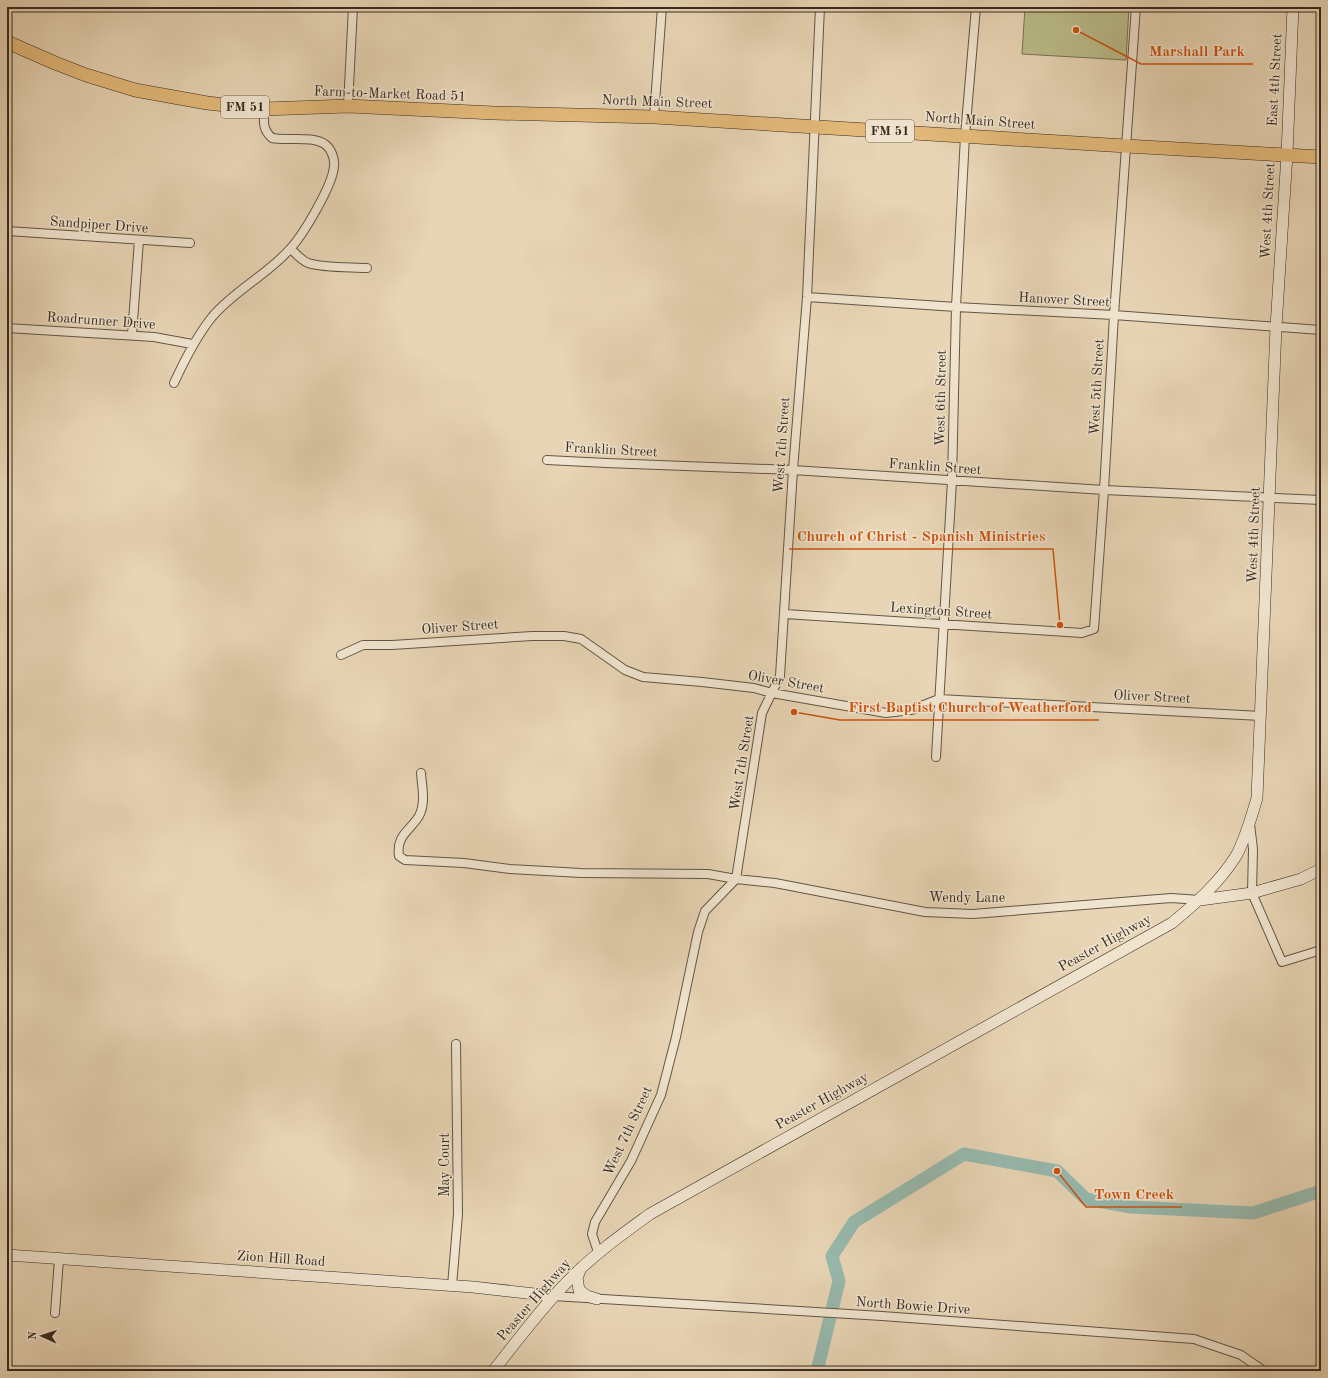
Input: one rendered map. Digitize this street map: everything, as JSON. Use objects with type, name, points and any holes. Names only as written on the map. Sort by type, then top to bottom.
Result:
[{"type":"main road","name":"East 4th Street","points":[[1287,154],[1293,7]]},
{"type":"main road","name":"Farm-to-Market Road 51","points":[[7,42],[86,76],[135,90],[207,103],[264,109],[348,106],[494,113]]},
{"type":"main road","name":"North Main Street","points":[[494,113],[654,117],[1321,157]]},
{"type":"main road","name":"West 4th Street","points":[[1200,900],[1220,879],[1236,855],[1257,798],[1276,327],[1287,154]]},
{"type":"main road","points":[[1200,900],[1252,893],[1301,879],[1321,869]]},
{"type":"main road","name":"Peaster Highway","points":[[493,1371],[553,1296],[582,1267],[598,1252],[650,1214],[1172,923],[1200,900]]},
{"type":"main road","name":"Zion Hill Road","points":[[7,1255],[452,1286],[553,1296]]},
{"type":"main road","points":[[582,1267],[577,1278],[579,1290],[587,1296],[597,1299]]},
{"type":"main road","points":[[523,1293],[533,1298],[536,1312],[534,1320]]},
{"type":"street","points":[[348,106],[353,7]]},
{"type":"street","points":[[654,117],[662,7]]},
{"type":"street","name":"West 7th Street","points":[[598,1252],[592,1234],[595,1222],[631,1161],[661,1095],[676,1037],[698,932],[705,911],[736,879],[762,713],[780,676],[793,470],[807,297],[820,7]]},
{"type":"street","name":"West 6th Street","points":[[936,757],[952,481],[956,307],[965,136],[976,7]]},
{"type":"street","name":"West 5th Street","points":[[1094,628],[1136,7]]},
{"type":"street","points":[[174,382],[192,344],[212,317],[231,297],[274,265],[291,249],[309,223],[333,175],[335,165],[332,153],[326,145],[319,141],[272,138],[266,133],[264,126],[264,109]]},
{"type":"street","name":"Sandpiper Drive","points":[[7,231],[190,243]]},
{"type":"street","points":[[132,335],[139,240]]},
{"type":"street","points":[[291,249],[299,258],[307,263],[367,268]]},
{"type":"street","name":"Hanover Street","points":[[807,297],[956,307],[1114,315],[1321,330]]},
{"type":"street","name":"Roadrunner Drive","points":[[7,328],[132,335],[161,338],[192,344]]},
{"type":"street","name":"Franklin Street","points":[[547,460],[793,470],[1104,490],[1321,500]]},
{"type":"street","name":"Lexington Street","points":[[785,614],[1082,633],[1094,628]]},
{"type":"street","name":"Oliver Street","points":[[341,655],[363,645],[392,645],[532,636],[564,636],[581,639],[625,670],[643,677],[754,688],[772,693],[886,713],[911,710],[939,699],[1261,716]]},
{"type":"street","name":"Wendy Lane","points":[[421,773],[423,805],[418,816],[400,839],[398,848],[399,856],[405,860],[464,863],[510,869],[581,872],[708,874],[736,879],[775,883],[926,912],[973,914],[1170,898],[1200,900]]},
{"type":"street","points":[[1249,822],[1253,849],[1252,893],[1282,962],[1321,950]]},
{"type":"street","name":"May Court","points":[[452,1286],[458,1214],[456,1044]]},
{"type":"street","points":[[55,1313],[59,1259]]},
{"type":"street","name":"North Bowie Drive","points":[[553,1296],[848,1314],[1194,1339],[1241,1355],[1264,1371]]},
{"type":"green space","points":[[1025,7],[1129,7],[1126,60],[1022,54]]},
{"type":"waterway","points":[[817,1371],[839,1281],[832,1256],[854,1222],[964,1154],[1057,1171],[1086,1199],[1131,1207],[1253,1213],[1321,1191]]},
{"type":"place","name":"Marshall Park","points":[[1076,30]]},
{"type":"place","name":"Church of Christ - Spanish Ministries","points":[[1060,625]]},
{"type":"place","name":"First Baptist Church of Weatherford","points":[[794,712]]},
{"type":"place","name":"Town Creek","points":[[1057,1171]]}]
